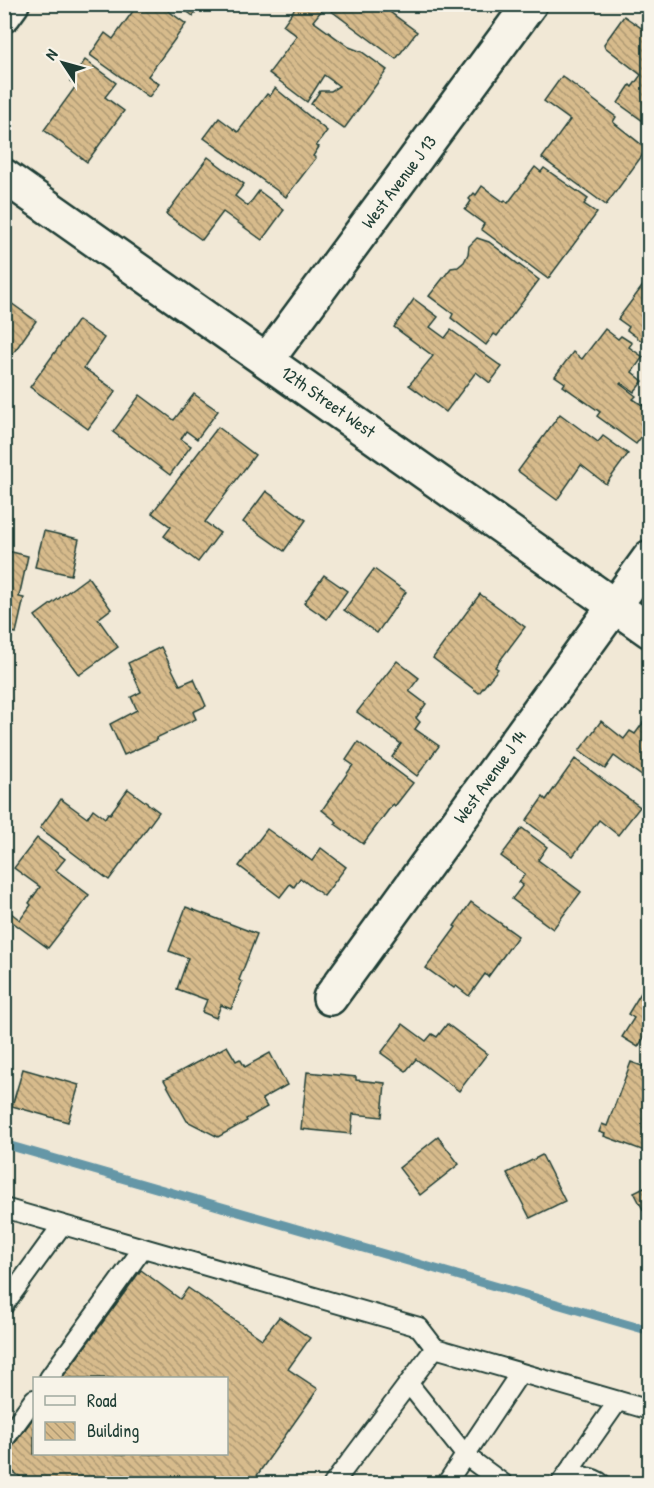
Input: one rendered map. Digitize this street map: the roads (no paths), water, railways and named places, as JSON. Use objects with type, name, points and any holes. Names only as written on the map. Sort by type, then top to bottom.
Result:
[{"type":"street","points":[[4,15],[12,4]]},
{"type":"street","name":"West Avenue J 13","points":[[267,360],[530,4]]},
{"type":"street","name":"12th Street West","points":[[4,176],[650,631]]},
{"type":"street","name":"West Avenue J 14","points":[[330,998],[650,557]]},
{"type":"lane","points":[[4,1208],[419,1327],[435,1348],[650,1410]]},
{"type":"lane","points":[[7,1298],[62,1225]]},
{"type":"lane","points":[[50,1377],[143,1248]]},
{"type":"lane","points":[[333,1484],[435,1348]]},
{"type":"lane","points":[[446,1484],[520,1373]]},
{"type":"lane","points":[[408,1384],[466,1456],[504,1484]]},
{"type":"lane","points":[[4,1440],[33,1400]]},
{"type":"lane","points":[[603,1484],[598,1480],[572,1479],[618,1401]]},
{"type":"waterway","points":[[4,1144],[650,1331]]}]
